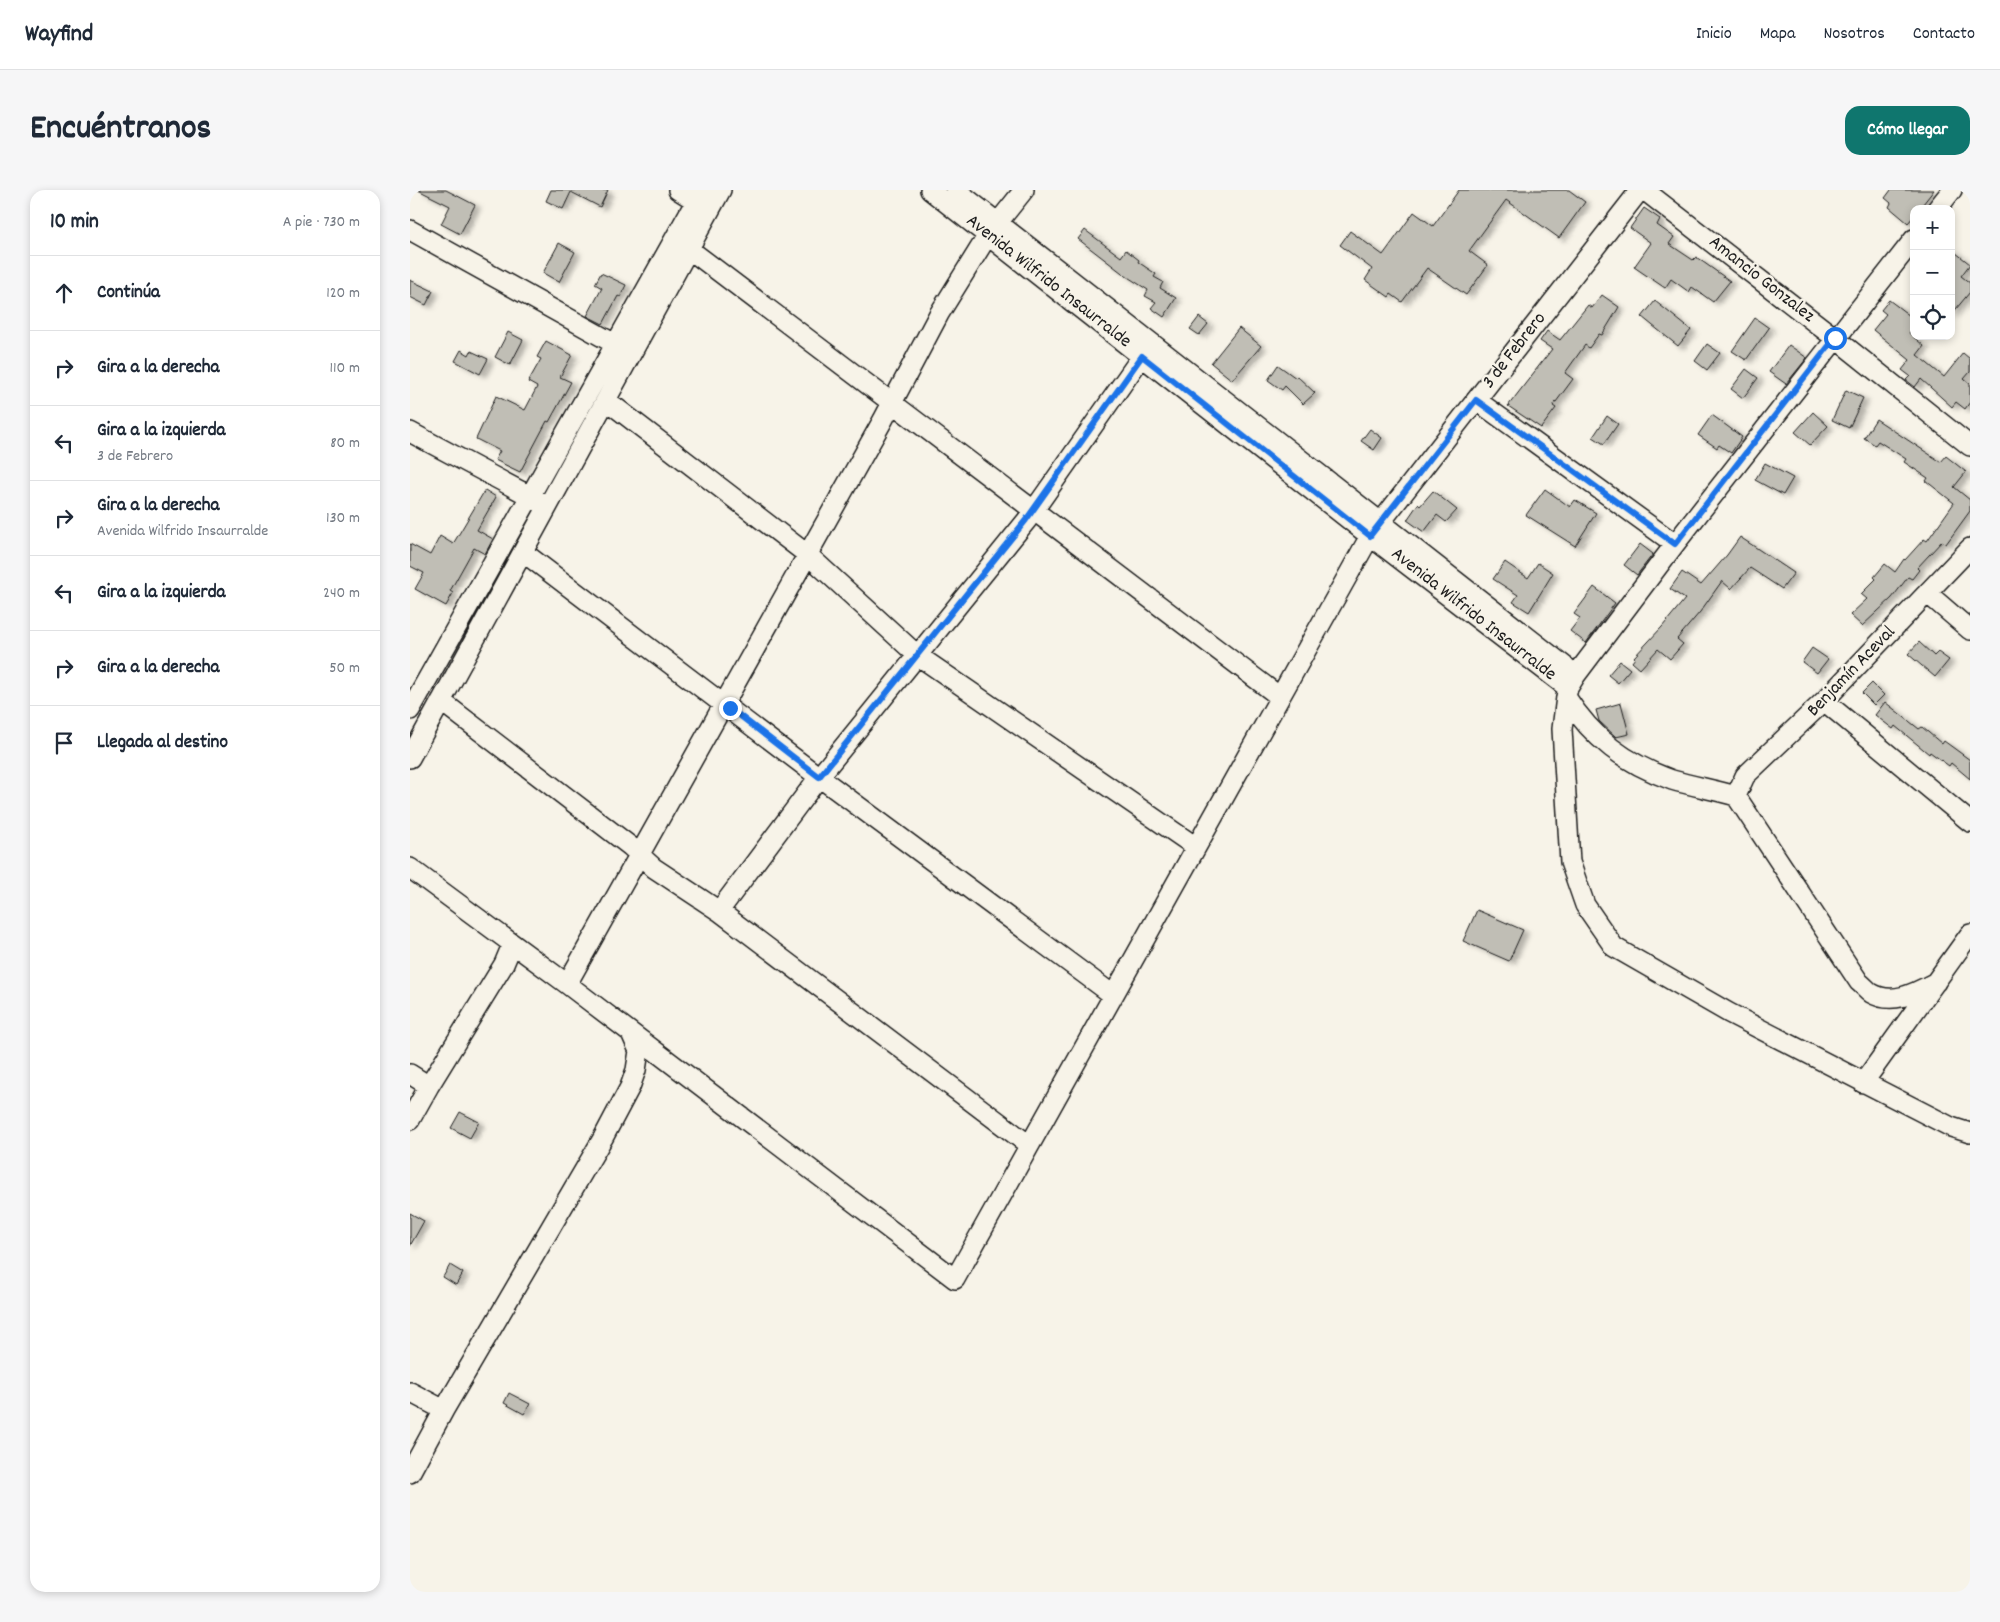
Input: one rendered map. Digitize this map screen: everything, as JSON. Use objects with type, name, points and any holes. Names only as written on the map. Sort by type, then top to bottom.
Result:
[{"type":"street","points":[[678,190],[703,200]]},
{"type":"street","points":[[410,710],[615,344],[703,200],[721,190]]},
{"type":"street","name":"Avenida Wilfrido Insaurralde","points":[[930,190],[993,229],[1376,528],[1570,687],[1581,721],[1598,738],[1635,764],[1673,780],[1736,796]]},
{"type":"street","name":"Avenida Wilfrido Insaurralde","points":[[956,190],[993,229],[1142,356],[1376,528]]},
{"type":"street","points":[[567,984],[892,403],[939,314],[993,229],[1024,190]]},
{"type":"street","name":"Amancio Gonzalez","points":[[1642,190],[1835,338],[1970,446]]},
{"type":"street","name":"3 de Febrero","points":[[631,1033],[955,1279],[1376,528],[1642,190]]},
{"type":"street","points":[[1940,205],[1952,190]]},
{"type":"street","points":[[410,758],[689,249],[703,200]]},
{"type":"street","points":[[410,230],[615,344]]},
{"type":"street","points":[[1910,244],[1675,544],[1570,687],[1562,729],[1570,862],[1584,905],[1614,947],[1729,1013],[1951,1127],[1970,1133]]},
{"type":"street","points":[[689,249],[1280,697]]},
{"type":"street","points":[[719,911],[819,777],[1034,510],[1142,356]]},
{"type":"street","points":[[606,400],[808,554],[917,655],[1196,847]]},
{"type":"street","points":[[1476,400],[1675,544]]},
{"type":"street","points":[[410,432],[548,505]]},
{"type":"street","name":"Benjamín Aceval","points":[[1736,796],[1745,776],[1824,702],[1970,548]]},
{"type":"street","points":[[523,552],[819,777],[1113,995]]},
{"type":"street","points":[[1927,593],[1970,630]]},
{"type":"street","points":[[442,700],[654,868],[719,911],[1029,1146]]},
{"type":"street","points":[[1824,702],[1970,822]]},
{"type":"street","points":[[1736,796],[1860,982],[1872,993],[1894,999],[1912,994],[1936,982]]},
{"type":"street","points":[[410,868],[631,1033],[639,1051],[636,1070],[630,1087],[598,1146],[444,1410],[410,1473]]},
{"type":"street","points":[[1863,1083],[1970,934]]},
{"type":"street","points":[[410,1120],[504,964],[512,945]]},
{"type":"street","points":[[410,1074],[429,1086]]},
{"type":"street","points":[[410,1392],[444,1410]]},
{"type":"building","points":[[418,190],[446,190],[475,205],[460,234],[441,224],[450,206]]},
{"type":"building","points":[[551,190],[608,190],[600,207],[571,192],[563,209],[546,201]]},
{"type":"building","points":[[1459,190],[1569,190],[1585,202],[1559,238],[1506,200],[1469,251],[1488,265],[1466,295],[1427,268],[1402,302],[1391,294],[1389,297],[1365,280],[1372,269],[1340,245],[1350,231],[1383,255],[1414,212],[1433,226]]},
{"type":"building","points":[[1891,190],[1934,190],[1922,205],[1910,205],[1910,221],[1908,223],[1889,207],[1891,203],[1885,198]]},
{"type":"building","points":[[1644,208],[1660,219],[1657,225],[1674,237],[1669,244],[1693,260],[1696,257],[1730,281],[1713,302],[1692,287],[1689,292],[1671,279],[1665,288],[1634,267],[1651,243],[1630,228]]},
{"type":"building","points":[[1085,230],[1121,257],[1126,250],[1139,260],[1138,262],[1156,274],[1154,277],[1163,282],[1160,288],[1176,298],[1164,317],[1151,308],[1156,302],[1145,296],[1148,290],[1126,276],[1078,239]]},
{"type":"building","points":[[559,243],[575,252],[559,282],[543,273]]},
{"type":"building","points":[[1955,252],[1970,264],[1961,276],[1970,283],[1970,292],[1955,310]]},
{"type":"building","points":[[601,273],[626,285],[603,324],[587,316],[602,288],[595,284]]},
{"type":"building","points":[[410,280],[433,291],[426,305],[410,297]]},
{"type":"building","points":[[1602,295],[1619,307],[1602,335],[1599,334],[1589,348],[1585,345],[1565,373],[1573,379],[1553,406],[1556,408],[1541,428],[1508,406],[1552,349],[1540,341],[1547,331],[1560,340],[1588,305],[1592,308]]},
{"type":"building","points":[[1889,300],[1910,316],[1910,340],[1917,340],[1924,346],[1917,355],[1944,377],[1963,353],[1970,359],[1970,372],[1964,379],[1970,384],[1970,402],[1965,409],[1956,402],[1952,407],[1921,379],[1915,387],[1906,380],[1910,376],[1902,370],[1910,360],[1873,330],[1886,314],[1881,310]]},
{"type":"building","points":[[1655,301],[1691,330],[1678,346],[1642,317]]},
{"type":"building","points":[[1199,317],[1208,324],[1199,335],[1190,329]]},
{"type":"building","points":[[1755,318],[1769,328],[1746,360],[1732,351]]},
{"type":"building","points":[[1239,328],[1261,346],[1232,380],[1211,363]]},
{"type":"building","points":[[508,332],[523,340],[510,365],[495,357]]},
{"type":"building","points":[[546,341],[572,355],[560,377],[571,382],[549,422],[547,421],[520,472],[495,460],[500,451],[476,439],[496,396],[525,410],[537,387],[528,382],[541,359],[537,357]]},
{"type":"building","points":[[1707,344],[1720,353],[1707,370],[1695,361]]},
{"type":"building","points":[[1789,345],[1807,358],[1786,384],[1769,372]]},
{"type":"building","points":[[461,350],[469,355],[471,351],[488,359],[480,374],[455,361]]},
{"type":"building","points":[[1278,365],[1296,378],[1297,376],[1315,393],[1303,404],[1285,386],[1282,390],[1268,380]]},
{"type":"building","points":[[1746,369],[1758,378],[1743,398],[1731,389]]},
{"type":"building","points":[[1846,390],[1863,398],[1849,428],[1832,420]]},
{"type":"building","points":[[1813,412],[1828,426],[1810,445],[1795,432]]},
{"type":"building","points":[[1712,415],[1742,437],[1731,453],[1719,445],[1717,448],[1698,435]]},
{"type":"building","points":[[1607,416],[1618,424],[1604,444],[1593,437]]},
{"type":"building","points":[[1876,419],[1941,462],[1946,456],[1966,472],[1954,487],[1970,500],[1970,511],[1946,544],[1942,541],[1917,568],[1919,570],[1912,579],[1908,577],[1892,598],[1862,626],[1850,615],[1867,599],[1861,594],[1876,579],[1874,577],[1885,564],[1895,572],[1904,559],[1924,539],[1927,541],[1954,503],[1926,481],[1928,478],[1904,462],[1906,459],[1878,441],[1875,445],[1864,438]]},
{"type":"building","points":[[1370,429],[1382,438],[1374,450],[1361,441]]},
{"type":"building","points":[[1765,463],[1793,478],[1783,495],[1755,480]]},
{"type":"building","points":[[1545,489],[1570,507],[1575,500],[1596,513],[1575,546],[1526,515]]},
{"type":"building","points":[[485,490],[496,497],[477,530],[493,539],[485,554],[474,548],[450,591],[453,593],[446,606],[415,589],[424,573],[410,566],[410,544],[430,555],[440,536],[453,544]]},
{"type":"building","points":[[1433,491],[1457,510],[1446,522],[1437,515],[1424,532],[1407,520],[1418,504],[1420,506]]},
{"type":"building","points":[[1740,537],[1794,573],[1782,589],[1750,568],[1731,589],[1722,581],[1700,612],[1677,639],[1683,644],[1670,659],[1658,649],[1640,669],[1632,662],[1634,657],[1685,599],[1670,589],[1682,572],[1701,585]]},
{"type":"building","points":[[1640,544],[1653,554],[1637,575],[1624,565]]},
{"type":"building","points":[[1505,562],[1528,578],[1538,563],[1553,573],[1529,612],[1513,602],[1518,595],[1493,579]]},
{"type":"building","points":[[1594,587],[1615,603],[1586,643],[1570,631],[1580,618],[1574,614]]},
{"type":"building","points":[[1919,642],[1934,656],[1938,652],[1949,660],[1935,677],[1908,654]]},
{"type":"building","points":[[1812,648],[1828,659],[1817,673],[1802,662]]},
{"type":"building","points":[[1620,661],[1630,669],[1618,683],[1608,675]]},
{"type":"building","points":[[1872,683],[1884,695],[1874,705],[1862,693]]},
{"type":"building","points":[[1885,702],[1919,729],[1922,727],[1942,744],[1944,741],[1970,760],[1970,779],[1951,763],[1949,766],[1930,752],[1929,754],[1895,726],[1893,729],[1875,715]]},
{"type":"building","points":[[1621,703],[1629,734],[1616,737],[1599,721],[1596,710]]},
{"type":"building","points":[[1477,910],[1523,930],[1509,961],[1463,941]]},
{"type":"building","points":[[460,1112],[479,1122],[470,1138],[451,1128]]},
{"type":"building","points":[[410,1213],[424,1221],[410,1246]]},
{"type":"building","points":[[450,1265],[463,1273],[456,1285],[443,1277]]},
{"type":"building","points":[[509,1393],[530,1404],[524,1414],[504,1403]]},
{"type":"route","points":[[730,708],[819,777],[1044,497],[1142,356],[1370,536],[1476,400],[1675,544],[1835,338]]}]
